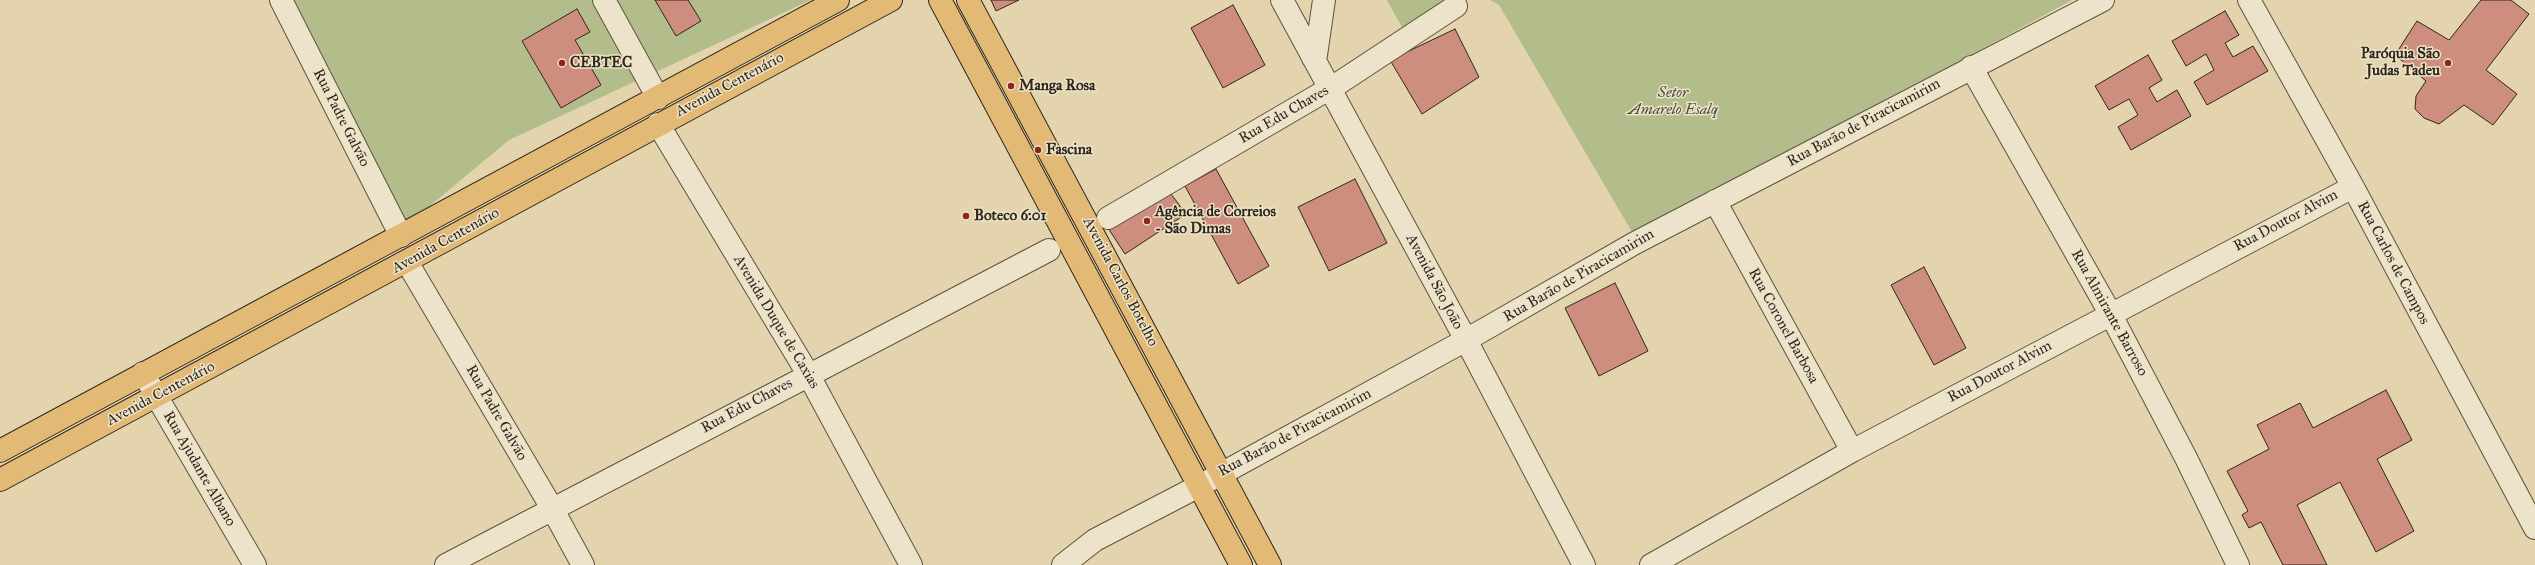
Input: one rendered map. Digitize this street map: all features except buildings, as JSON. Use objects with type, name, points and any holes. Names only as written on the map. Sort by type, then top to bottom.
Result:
[{"type":"main road","name":"Avenida Centenário","points":[[0,451],[838,0]]},
{"type":"main road","name":"Avenida Centenário","points":[[0,480],[407,262],[658,124],[891,0]]},
{"type":"main road","name":"Avenida Carlos Botelho","points":[[940,0],[1241,565]]},
{"type":"main road","name":"Avenida Carlos Botelho","points":[[968,0],[1270,565]]},
{"type":"street","name":"Rua Padre Galvão","points":[[281,0],[401,236]]},
{"type":"street","points":[[604,0],[658,98]]},
{"type":"street","name":"Avenida São João","points":[[1282,0],[1466,340],[1584,565]]},
{"type":"street","points":[[1313,58],[1316,55],[1324,0]]},
{"type":"street","name":"Rua Barão de Piracicamirim","points":[[1063,565],[1095,540],[1199,486],[1220,473],[1466,340],[1635,243],[1971,66],[2103,0]]},
{"type":"street","name":"Rua Carlos de Campos","points":[[2249,0],[2353,187],[2535,528]]},
{"type":"street","name":"Rua Edu Chaves","points":[[1108,218],[1330,88],[1456,6]]},
{"type":"street","name":"Rua Almirante Barroso","points":[[1971,66],[2110,313],[2186,458],[2238,565]]},
{"type":"street","name":"Avenida Duque de Caxias","points":[[658,124],[808,374],[911,565]]},
{"type":"street","name":"Rua Doutor Alvim","points":[[1651,565],[1852,451],[2110,313],[2353,187]]},
{"type":"street","name":"Rua Coronel Barbosa","points":[[1714,202],[1852,451]]},
{"type":"street","name":"Rua Edu Chaves","points":[[446,565],[553,510],[808,374],[1049,250]]},
{"type":"street","name":"Rua Padre Galvão","points":[[407,262],[553,510],[583,565]]},
{"type":"street","name":"Rua Ajudante Albano","points":[[143,373],[254,565]]},
{"type":"green space","points":[[270,0],[811,0],[509,140],[396,234]]},
{"type":"green space","points":[[1387,0],[1463,0],[1404,31]]},
{"type":"green space","name":"Setor Amarelo Esalq","points":[[1490,0],[2072,0],[1700,203],[1632,232],[1499,5]]},
{"type":"place","name":"CEBTEC","points":[[562,63]]},
{"type":"place","name":"Paróquia São Judas Tadeu","points":[[2448,63]]},
{"type":"place","name":"Manga Rosa","points":[[1011,86]]},
{"type":"place","name":"Fascina","points":[[1038,150]]},
{"type":"place","name":"Boteco 6:01","points":[[966,216]]},
{"type":"place","name":"Agência de Correios - São Dimas","points":[[1147,221]]}]
